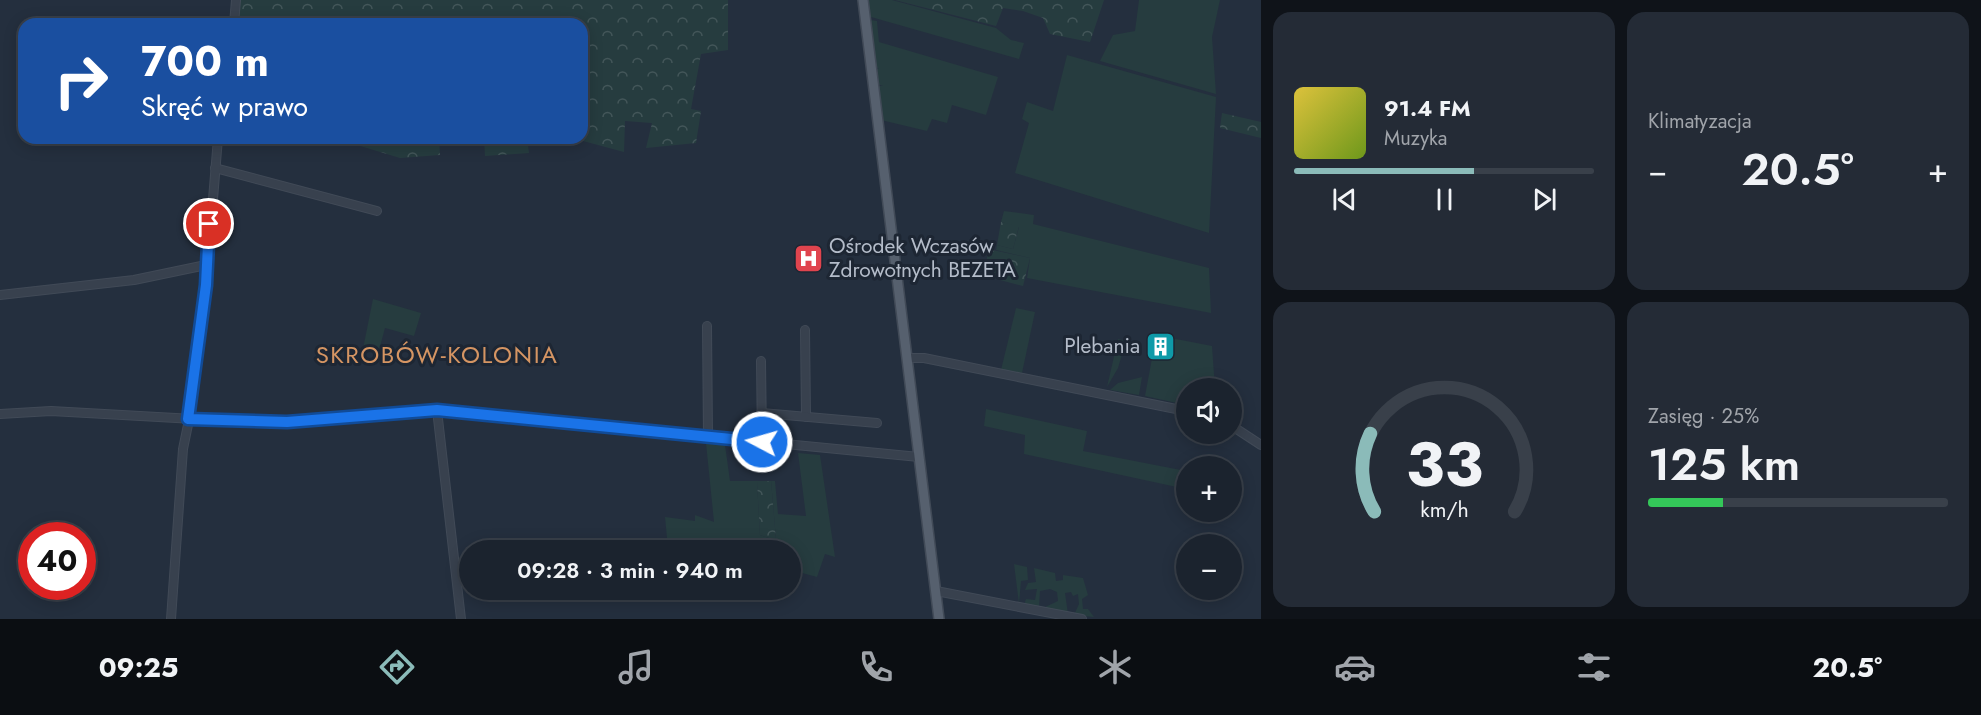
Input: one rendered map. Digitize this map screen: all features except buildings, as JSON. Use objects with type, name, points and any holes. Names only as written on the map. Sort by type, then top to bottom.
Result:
[{"type":"main road","points":[[863,0],[939,619]]},
{"type":"street","points":[[234,18],[236,0]]},
{"type":"street","points":[[171,619],[176,529],[188,419],[203,315],[217,144]]},
{"type":"street","points":[[215,168],[377,210]]},
{"type":"street","points":[[0,295],[134,280],[206,266]]},
{"type":"street","points":[[707,326],[708,437]]},
{"type":"street","points":[[805,330],[806,417]]},
{"type":"street","points":[[907,358],[924,358],[1176,409]]},
{"type":"street","points":[[761,361],[762,442]]},
{"type":"street","points":[[437,410],[461,619]]},
{"type":"street","points":[[0,414],[51,411],[287,422],[437,410],[919,457]]},
{"type":"street","points":[[761,413],[877,423]]},
{"type":"street","points":[[1242,433],[1261,445]]},
{"type":"street","points":[[936,591],[1082,619]]},
{"type":"green space","points":[[238,0],[728,0],[728,50],[701,54],[691,109],[701,111],[696,143],[646,148],[652,123],[625,121],[624,152],[588,142],[588,18],[236,18]]},
{"type":"green space","points":[[866,0],[892,0],[996,28],[1011,40],[1024,43],[1019,59],[871,17]]},
{"type":"green space","points":[[895,0],[1104,0],[1090,42],[1050,34],[1043,18],[1023,11],[1003,8],[996,26]]},
{"type":"green space","points":[[1139,0],[1220,0],[1212,37],[1216,94],[1100,61],[1113,35],[1135,31]]},
{"type":"green space","points":[[870,20],[877,21],[879,42],[998,77],[986,115],[952,105],[947,123],[932,119],[927,131],[881,120],[877,86],[883,86],[877,84],[875,69],[879,69],[874,66]]},
{"type":"green space","points":[[1067,55],[1216,97],[1209,233],[1015,173],[1029,123],[1022,119],[1027,102],[1053,111]]},
{"type":"green space","points":[[1222,113],[1261,122],[1261,138],[1220,128]]},
{"type":"green space","points":[[354,144],[439,144],[440,155],[400,158]]},
{"type":"green space","points":[[484,144],[528,144],[529,153],[485,156]]},
{"type":"green space","points":[[1004,211],[1034,215],[1033,224],[1209,268],[1211,313],[1027,278],[1030,258],[996,250],[997,245],[1013,249],[1019,227],[1001,222]]},
{"type":"green space","points":[[1001,222],[1019,226],[1013,249],[997,245]]},
{"type":"green space","points":[[988,249],[1030,258],[1023,286],[985,276]]},
{"type":"green space","points":[[373,299],[421,313],[414,336],[385,328],[378,354],[363,349]]},
{"type":"green space","points":[[1016,308],[1035,312],[1022,373],[1001,370]]},
{"type":"green space","points":[[1171,338],[1212,346],[1214,378],[1176,378],[1176,403],[1145,396],[1153,353],[1167,353]]},
{"type":"green space","points":[[1118,339],[1126,341],[1118,368],[1107,387]]},
{"type":"green space","points":[[1142,377],[1139,395],[1110,390],[1118,383]]},
{"type":"green space","points":[[986,409],[1087,431],[1083,451],[1176,469],[1176,487],[1024,454],[1025,435],[984,426]]},
{"type":"green space","points":[[706,443],[725,445],[730,481],[757,481],[760,535],[776,540],[675,540],[667,538],[665,517],[695,521],[695,515],[714,522]]},
{"type":"green space","points":[[798,453],[820,455],[835,557],[825,554],[817,577],[801,573],[801,540],[776,540],[771,481],[775,481],[778,514],[806,516]]},
{"type":"green space","points":[[757,481],[771,481],[776,540],[760,535]]},
{"type":"green space","points":[[1014,564],[1027,567],[1028,580],[1021,581],[1019,604]]},
{"type":"green space","points":[[1034,568],[1055,573],[1056,581],[1063,580],[1063,575],[1083,578],[1088,595],[1082,599],[1083,609],[1088,609],[1094,617],[1074,615],[1079,604],[1078,594],[1073,596],[1071,592],[1065,593],[1068,614],[1043,608],[1058,601],[1057,592],[1050,589],[1040,591],[1039,608],[1024,605],[1026,599],[1035,600],[1037,589],[1025,590],[1028,583],[1036,582]]},
{"type":"place","name":"Ośrodek Wczasów Zdrowotnych BEZETA","points":[[808,258]]},
{"type":"place","name":"Plebania","points":[[1161,346]]},
{"type":"district","name":"SKROBÓW-KOLONIA","points":[[437,354]]},
{"type":"route","points":[[209,224],[206,285],[188,419],[265,423],[437,410],[762,442]]}]
